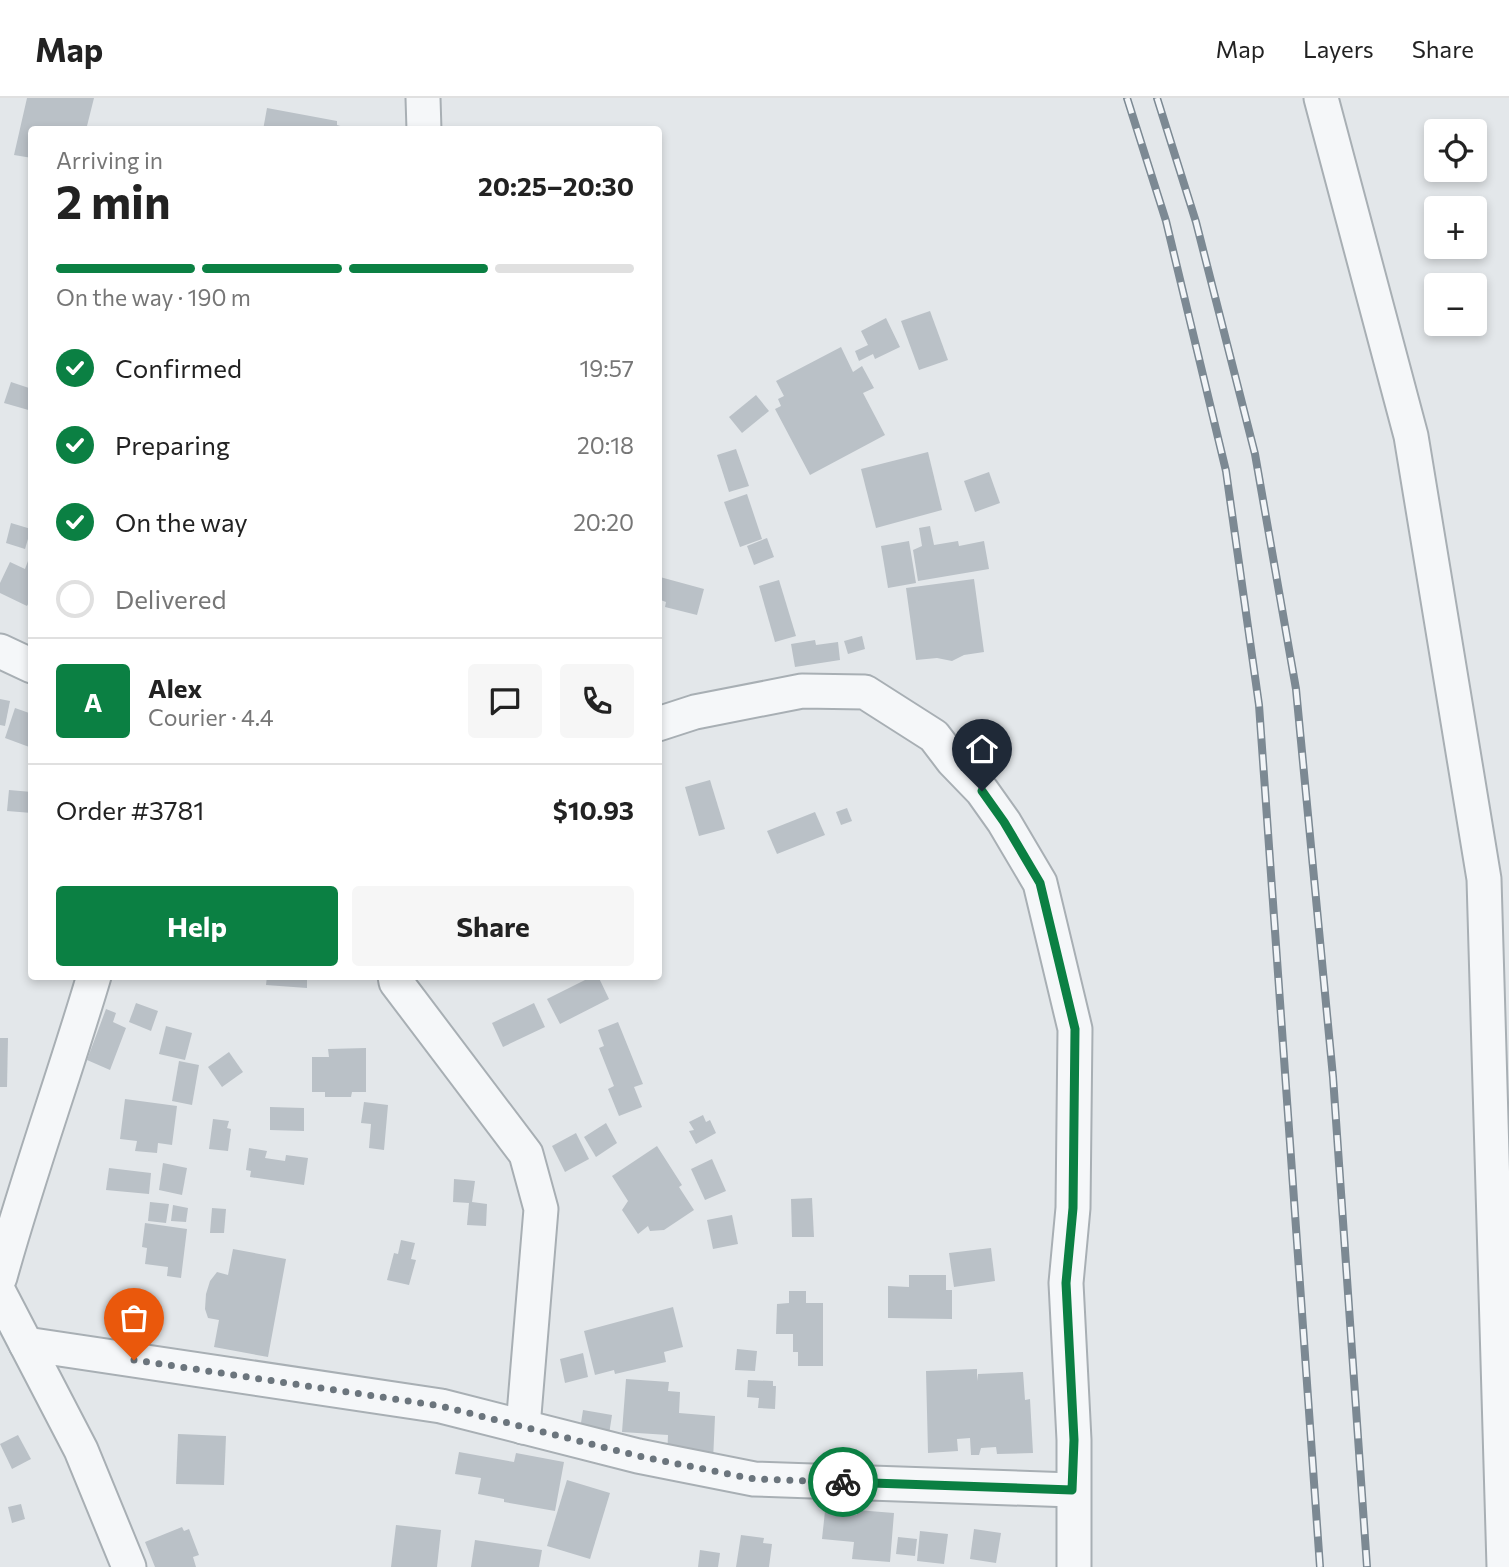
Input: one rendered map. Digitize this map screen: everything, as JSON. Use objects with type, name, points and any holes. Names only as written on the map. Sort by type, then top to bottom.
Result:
[{"type":"street","points":[[423,98],[424,126]]},
{"type":"street","points":[[1321,98],[1411,436],[1484,879],[1504,1567]]},
{"type":"street","points":[[0,651],[28,664]]},
{"type":"street","points":[[662,722],[695,712],[802,691],[865,692],[934,736],[953,761],[982,791],[1040,883],[1075,1029],[1073,1208],[1066,1283],[1074,1440],[1074,1567]]},
{"type":"street","points":[[0,1277],[14,1225],[93,980]]},
{"type":"street","points":[[396,980],[526,1154],[541,1209],[523,1427]]},
{"type":"street","points":[[0,1294],[81,1450],[130,1567]]},
{"type":"street","points":[[26,1344],[441,1406],[638,1456],[754,1479],[1072,1490]]},
{"type":"building","points":[[27,98],[94,98],[87,126],[28,126],[28,157],[14,155]]},
{"type":"building","points":[[267,108],[337,121],[337,125],[340,126],[264,126]]},
{"type":"building","points":[[930,311],[948,360],[919,370],[901,321]]},
{"type":"building","points":[[886,318],[900,347],[875,359],[873,354],[859,361],[855,351],[868,345],[861,331]]},
{"type":"building","points":[[841,347],[853,372],[862,366],[874,388],[863,393],[885,435],[810,475],[775,409],[781,406],[778,399],[784,396],[776,381]]},
{"type":"building","points":[[11,382],[28,388],[28,410],[4,403]]},
{"type":"building","points":[[756,395],[769,411],[742,433],[729,417]]},
{"type":"building","points":[[736,449],[749,486],[729,492],[717,455]]},
{"type":"building","points":[[928,452],[942,510],[876,528],[861,469]]},
{"type":"building","points":[[989,472],[1000,503],[975,512],[964,481]]},
{"type":"building","points":[[747,494],[762,539],[740,547],[724,502]]},
{"type":"building","points":[[11,523],[28,528],[25,549],[6,543]]},
{"type":"building","points":[[930,526],[934,545],[958,541],[959,546],[984,541],[989,569],[918,581],[913,550],[922,546],[919,528]]},
{"type":"building","points":[[767,538],[774,557],[754,565],[747,546]]},
{"type":"building","points":[[909,541],[916,583],[888,588],[881,546]]},
{"type":"building","points":[[28,561],[27,606],[0,593],[0,583],[10,562],[25,569]]},
{"type":"building","points":[[662,578],[704,589],[697,615],[665,607],[666,602],[662,600]]},
{"type":"building","points":[[974,579],[984,652],[964,655],[952,661],[937,658],[916,660],[906,588]]},
{"type":"building","points":[[779,580],[796,636],[775,642],[759,586]]},
{"type":"building","points":[[862,636],[865,649],[848,654],[844,641]]},
{"type":"building","points":[[815,640],[816,645],[838,642],[840,660],[795,667],[791,644]]},
{"type":"building","points":[[0,699],[10,701],[5,726],[0,725]]},
{"type":"building","points":[[15,708],[28,713],[28,747],[5,738]]},
{"type":"building","points":[[710,780],[725,829],[699,836],[685,787]]},
{"type":"building","points":[[9,790],[28,792],[28,813],[7,811]]},
{"type":"building","points":[[847,808],[852,821],[841,825],[836,812]]},
{"type":"building","points":[[815,812],[825,835],[777,854],[767,831]]},
{"type":"building","points":[[267,980],[307,980],[307,988],[266,985]]},
{"type":"building","points":[[585,980],[600,980],[609,999],[560,1024],[547,999]]},
{"type":"building","points":[[136,1003],[158,1011],[151,1031],[129,1022]]},
{"type":"building","points":[[534,1003],[545,1027],[503,1047],[492,1023]]},
{"type":"building","points":[[106,1009],[116,1013],[113,1022],[126,1028],[110,1070],[87,1060]]},
{"type":"building","points":[[618,1022],[643,1084],[634,1087],[642,1107],[619,1116],[608,1089],[614,1086],[599,1048],[604,1046],[598,1030]]},
{"type":"building","points":[[166,1026],[192,1033],[185,1060],[159,1054]]},
{"type":"building","points":[[0,1038],[8,1038],[7,1087],[0,1087]]},
{"type":"building","points":[[366,1048],[366,1092],[352,1092],[351,1097],[325,1097],[325,1092],[312,1092],[312,1057],[329,1057],[328,1049]]},
{"type":"building","points":[[229,1052],[243,1072],[222,1087],[208,1067]]},
{"type":"building","points":[[179,1061],[199,1065],[192,1105],[172,1101]]},
{"type":"building","points":[[125,1099],[177,1106],[172,1145],[158,1143],[157,1153],[135,1151],[137,1141],[120,1139]]},
{"type":"building","points":[[364,1102],[388,1105],[384,1150],[369,1148],[371,1124],[361,1123]]},
{"type":"building","points":[[270,1107],[304,1108],[304,1131],[270,1130]]},
{"type":"building","points":[[703,1115],[706,1122],[710,1120],[716,1133],[696,1144],[689,1131],[694,1130],[689,1122]]},
{"type":"building","points":[[213,1119],[229,1121],[227,1128],[231,1129],[228,1151],[209,1149]]},
{"type":"building","points":[[606,1123],[617,1143],[596,1157],[584,1137]]},
{"type":"building","points":[[576,1133],[589,1159],[565,1172],[552,1146]]},
{"type":"building","points":[[657,1146],[682,1185],[679,1187],[694,1210],[664,1230],[650,1231],[648,1226],[638,1234],[622,1210],[628,1201],[612,1176]]},
{"type":"building","points":[[249,1148],[267,1151],[265,1158],[285,1161],[286,1155],[308,1158],[304,1185],[250,1177],[251,1171],[246,1170]]},
{"type":"building","points":[[712,1159],[726,1191],[705,1200],[691,1169]]},
{"type":"building","points":[[163,1163],[187,1168],[182,1195],[159,1190]]},
{"type":"building","points":[[109,1168],[151,1173],[149,1194],[106,1190]]},
{"type":"building","points":[[454,1179],[475,1181],[472,1202],[487,1204],[486,1226],[467,1225],[469,1203],[453,1202]]},
{"type":"building","points":[[812,1198],[814,1237],[792,1237],[791,1199]]},
{"type":"building","points":[[150,1202],[169,1204],[166,1223],[148,1221]]},
{"type":"building","points":[[173,1205],[188,1208],[186,1222],[171,1221]]},
{"type":"building","points":[[212,1208],[226,1209],[224,1233],[210,1233]]},
{"type":"building","points":[[732,1215],[738,1244],[713,1249],[707,1220]]},
{"type":"building","points":[[145,1223],[187,1229],[181,1278],[167,1276],[168,1267],[145,1264],[147,1248],[142,1247]]},
{"type":"building","points":[[401,1240],[415,1243],[411,1259],[416,1260],[409,1285],[387,1280],[394,1253],[398,1254]]},
{"type":"building","points":[[991,1248],[995,1281],[954,1287],[949,1253]]},
{"type":"building","points":[[233,1249],[286,1259],[268,1357],[214,1347],[219,1320],[208,1318],[205,1309],[206,1294],[210,1281],[217,1272],[228,1275]]},
{"type":"building","points":[[909,1275],[946,1275],[946,1290],[952,1290],[952,1319],[888,1318],[888,1286],[909,1287]]},
{"type":"building","points":[[789,1291],[806,1291],[806,1303],[823,1303],[823,1366],[798,1366],[798,1352],[793,1352],[793,1334],[776,1334],[777,1304],[789,1303]]},
{"type":"building","points":[[113,1306],[126,1308],[121,1333],[108,1331]]},
{"type":"building","points":[[673,1307],[683,1347],[664,1352],[666,1362],[615,1374],[614,1370],[595,1375],[584,1331]]},
{"type":"building","points":[[737,1349],[757,1351],[755,1371],[735,1370]]},
{"type":"building","points":[[583,1353],[588,1377],[565,1383],[560,1359]]},
{"type":"building","points":[[977,1369],[977,1381],[978,1374],[1023,1372],[1025,1400],[1030,1399],[1033,1453],[997,1454],[996,1447],[981,1448],[979,1455],[971,1455],[970,1438],[957,1439],[958,1451],[928,1453],[926,1371]]},
{"type":"building","points":[[626,1379],[669,1382],[668,1391],[680,1392],[679,1413],[715,1416],[713,1461],[667,1458],[668,1435],[622,1432]]},
{"type":"building","points":[[748,1380],[773,1381],[773,1386],[776,1386],[775,1409],[758,1408],[759,1398],[747,1397]]},
{"type":"building","points":[[583,1410],[612,1415],[608,1441],[579,1436]]},
{"type":"building","points":[[178,1434],[226,1436],[224,1485],[176,1484]]},
{"type":"building","points":[[18,1435],[31,1459],[12,1469],[0,1444]]},
{"type":"building","points":[[459,1452],[514,1462],[516,1453],[564,1462],[555,1511],[504,1502],[504,1499],[478,1494],[481,1478],[455,1474]]},
{"type":"building","points":[[567,1480],[610,1493],[590,1559],[547,1546]]},
{"type":"building","points":[[21,1504],[25,1519],[12,1523],[8,1507]]},
{"type":"building","points":[[857,1510],[894,1513],[890,1562],[852,1559],[854,1542],[822,1539],[825,1511],[857,1515]]},
{"type":"building","points":[[396,1525],[441,1530],[437,1567],[391,1567]]},
{"type":"building","points":[[182,1527],[184,1531],[189,1529],[199,1555],[193,1557],[196,1567],[155,1567],[145,1542]]},
{"type":"building","points":[[974,1529],[1001,1533],[996,1563],[970,1559]]},
{"type":"building","points":[[920,1531],[948,1534],[944,1564],[917,1561]]},
{"type":"building","points":[[741,1535],[764,1538],[763,1543],[772,1544],[769,1567],[736,1567]]},
{"type":"building","points":[[898,1537],[917,1539],[915,1556],[896,1554]]},
{"type":"building","points":[[475,1540],[542,1550],[539,1567],[471,1567]]},
{"type":"building","points":[[700,1550],[720,1553],[718,1567],[698,1567]]},
{"type":"railway","points":[[1127,98],[1166,221],[1226,471],[1259,705],[1320,1567]]},
{"type":"railway","points":[[1157,98],[1196,222],[1255,454],[1296,689],[1333,1077],[1367,1567]]},
{"type":"way so far","points":[[134,1360],[441,1406],[638,1456],[754,1479],[843,1482]]},
{"type":"route","points":[[843,1482],[1072,1490],[1074,1440],[1066,1283],[1073,1208],[1075,1029],[1040,883],[982,791]]}]
